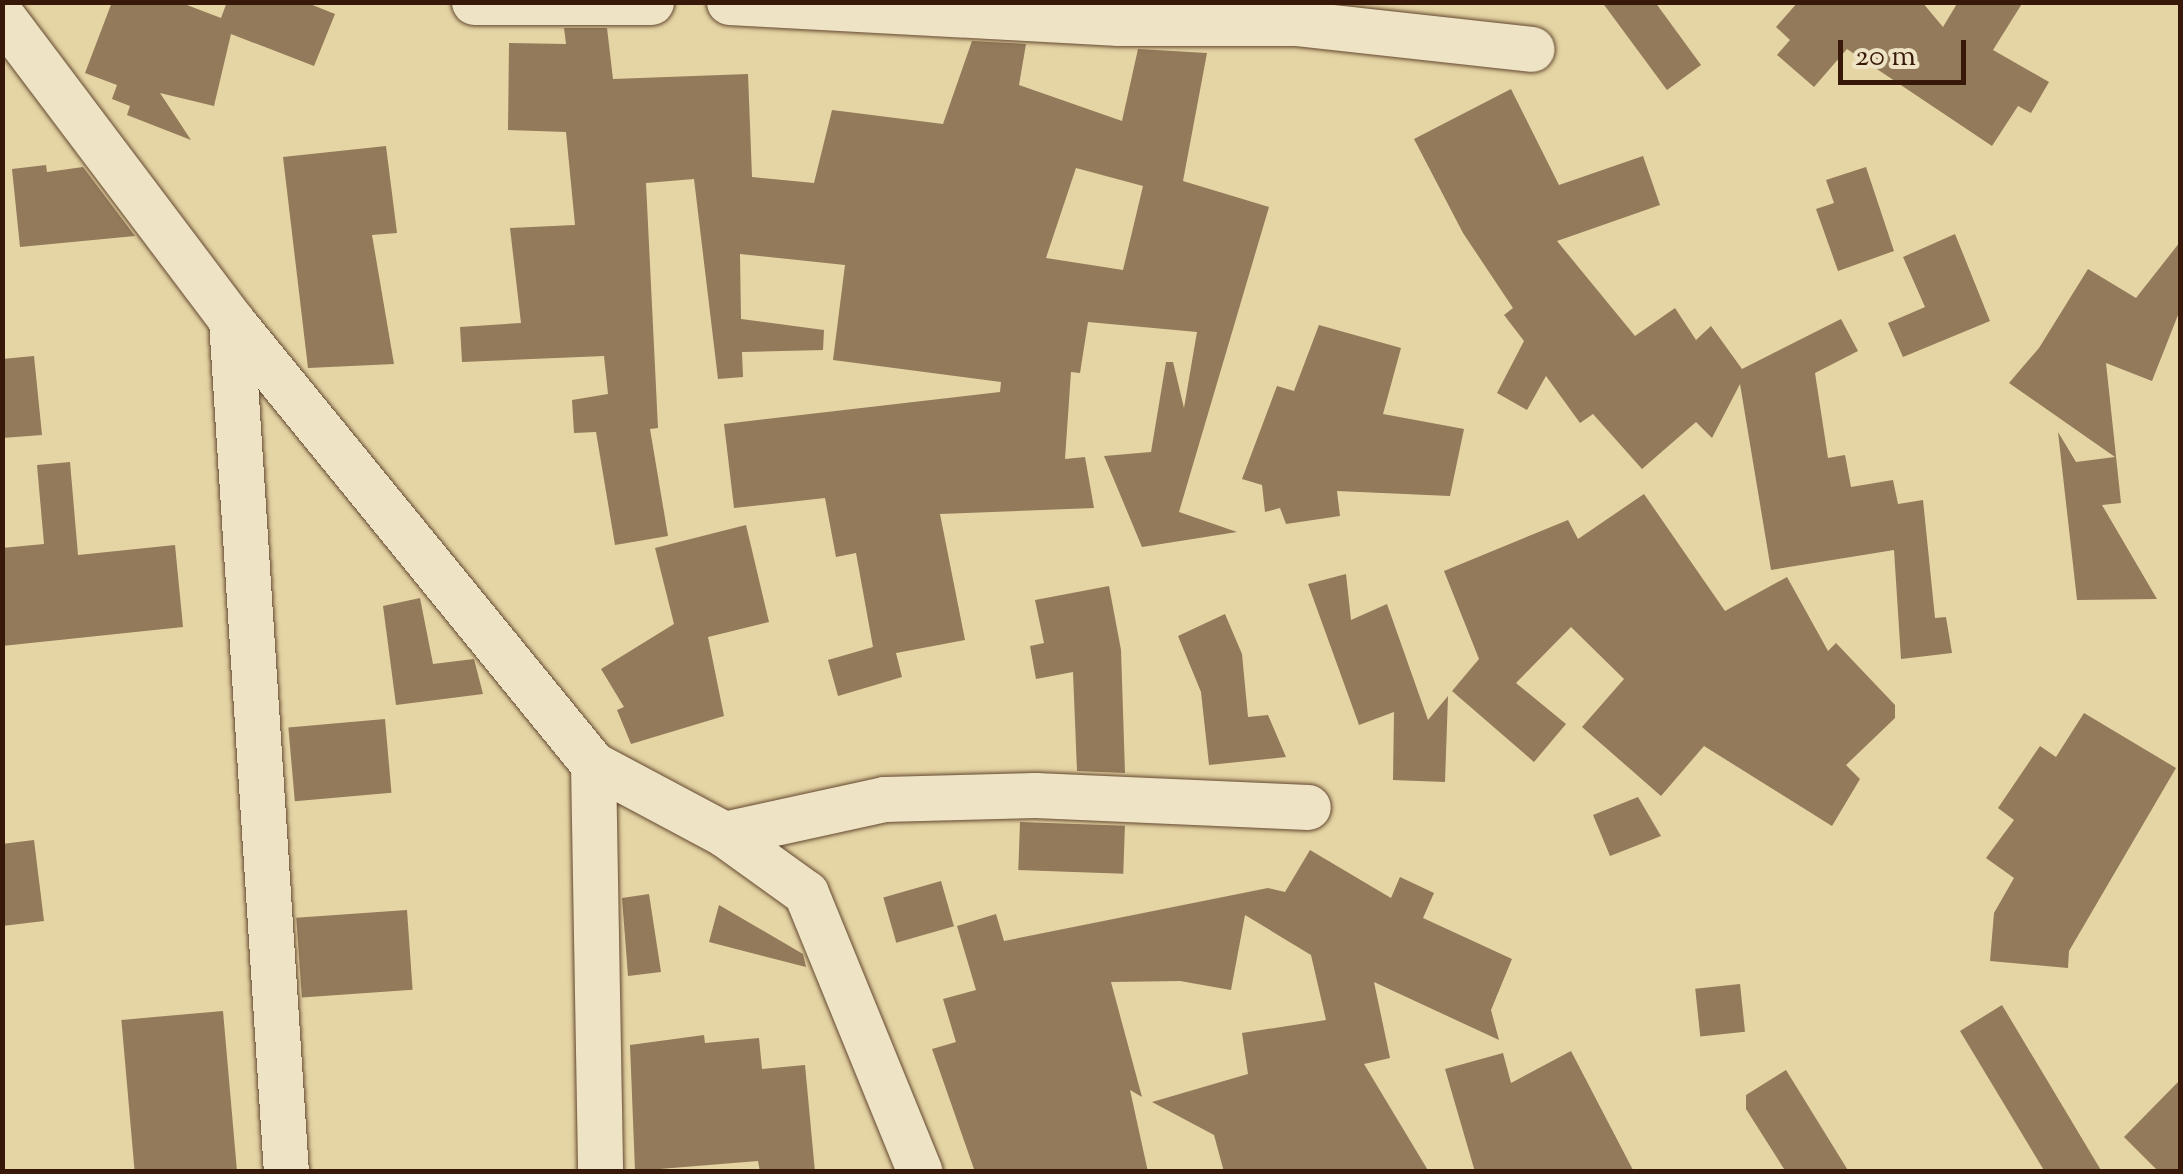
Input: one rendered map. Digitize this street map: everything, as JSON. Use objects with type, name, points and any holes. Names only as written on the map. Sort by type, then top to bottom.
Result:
[{"type":"street","points":[[487,4],[651,2]]},
{"type":"street","points":[[729,2],[1080,22],[1297,23],[1532,48]]},
{"type":"street","points":[[2,16],[231,320],[593,764],[724,834],[806,893],[920,1172]]},
{"type":"street","points":[[231,320],[286,1172]]},
{"type":"street","points":[[593,764],[600,1172]]},
{"type":"street","points":[[724,834],[884,799],[1035,796],[1308,807]]},
{"type":"building","points":[[112,2],[179,2],[221,18],[227,2],[305,2],[335,14],[314,66],[231,34],[214,106],[160,93],[191,140],[127,115],[130,106],[112,99],[117,85],[85,73]]},
{"type":"building","points":[[1602,2],[1655,2],[1701,65],[1667,90]]},
{"type":"building","points":[[1798,2],[1922,2],[1943,27],[1958,2],[2023,2],[1993,50],[2049,82],[2031,113],[2018,106],[1992,146],[1847,49],[1814,87],[1777,55],[1790,40],[1776,27]]},
{"type":"building","points":[[564,28],[607,28],[613,79],[748,74],[752,177],[814,183],[832,110],[943,124],[972,41],[1026,44],[1019,85],[1122,121],[1138,49],[1207,53],[1183,181],[1269,207],[1179,512],[1237,532],[1142,547],[1104,456],[1151,452],[1166,362],[1173,362],[1184,408],[1197,332],[1088,322],[1080,373],[1071,372],[1065,459],[1085,457],[1094,508],[940,514],[965,640],[896,653],[902,677],[838,696],[828,660],[873,647],[856,553],[836,557],[825,498],[734,508],[724,424],[1000,392],[1001,382],[833,360],[845,265],[740,254],[741,319],[824,330],[823,350],[742,352],[743,377],[718,379],[694,179],[646,183],[658,428],[650,429],[668,536],[615,545],[596,432],[574,433],[572,400],[608,394],[604,356],[462,362],[460,327],[521,323],[510,228],[575,225],[566,132],[508,130],[509,43],[566,44]],"holes":[[[1076,168],[1143,186],[1123,270],[1046,258]]]},
{"type":"building","points":[[1511,89],[1559,185],[1643,156],[1660,205],[1557,241],[1635,336],[1675,308],[1696,340],[1711,326],[1742,369],[1841,319],[1858,351],[1815,373],[1828,458],[1845,455],[1851,487],[1893,480],[1898,504],[1923,500],[1935,618],[1946,617],[1952,653],[1901,659],[1894,550],[1771,570],[1740,384],[1712,438],[1696,422],[1642,469],[1593,414],[1580,423],[1546,376],[1527,410],[1497,393],[1524,341],[1504,315],[1513,308],[1463,233],[1414,139]]},
{"type":"building","points":[[386,146],[397,233],[372,235],[394,364],[308,368],[283,157]]},
{"type":"building","points":[[46,165],[47,172],[83,167],[135,236],[20,247],[12,169]]},
{"type":"building","points":[[1866,167],[1894,251],[1838,271],[1816,209],[1834,203],[1826,180]]},
{"type":"building","points":[[1955,234],[1990,321],[1903,357],[1888,323],[1925,307],[1903,257]]},
{"type":"building","points":[[2180,242],[2180,310],[2152,381],[2106,363],[2121,503],[2102,505],[2157,599],[2077,600],[2058,432],[2076,462],[2115,457],[2009,383],[2039,348],[2088,269],[2136,298]]},
{"type":"building","points":[[1319,325],[1401,348],[1383,414],[1464,429],[1450,496],[1337,491],[1340,516],[1286,524],[1280,508],[1265,512],[1262,485],[1242,479],[1277,386],[1294,391]]},
{"type":"building","points":[[34,356],[42,435],[2,438],[2,359]]},
{"type":"building","points":[[70,462],[78,555],[175,545],[183,627],[2,646],[2,548],[44,544],[37,465]]},
{"type":"building","points":[[1644,494],[1725,611],[1787,577],[1828,651],[1836,643],[1895,705],[1895,718],[1846,765],[1860,779],[1832,826],[1704,746],[1661,796],[1582,727],[1624,679],[1571,627],[1516,683],[1566,724],[1534,762],[1452,691],[1479,659],[1444,571],[1568,520],[1578,539]]},
{"type":"building","points":[[746,525],[769,622],[708,637],[724,716],[631,744],[617,710],[624,707],[601,669],[674,624],[655,548]]},
{"type":"building","points":[[1346,574],[1351,620],[1387,604],[1428,720],[1448,696],[1445,782],[1393,780],[1394,712],[1359,725],[1308,584]]},
{"type":"building","points":[[1109,586],[1121,650],[1125,773],[1077,771],[1073,672],[1036,679],[1030,646],[1044,643],[1035,600]]},
{"type":"building","points":[[420,598],[433,664],[474,659],[483,694],[396,705],[383,606]]},
{"type":"building","points":[[1225,614],[1242,654],[1248,717],[1268,715],[1286,757],[1209,765],[1201,692],[1178,636]]},
{"type":"building","points":[[2084,713],[2176,768],[2069,951],[2068,968],[1990,961],[1994,913],[2014,878],[1986,858],[2014,820],[1998,808],[2040,746],[2056,757]]},
{"type":"building","points":[[385,719],[391,793],[295,801],[288,727]]},
{"type":"building","points":[[1638,797],[1661,836],[1610,856],[1593,815]]},
{"type":"building","points":[[1020,822],[1125,826],[1123,874],[1018,870]]},
{"type":"building","points":[[34,840],[44,921],[2,926],[2,844]]},
{"type":"building","points":[[1310,850],[1391,898],[1400,877],[1434,893],[1423,918],[1512,959],[1491,1010],[1499,1040],[1374,982],[1390,1058],[1364,1064],[1429,1172],[1224,1172],[1214,1135],[1152,1102],[1248,1074],[1242,1033],[1326,1020],[1311,955],[1245,915],[1231,990],[1180,981],[1111,982],[1142,1097],[1130,1090],[1148,1172],[975,1172],[932,1049],[956,1042],[943,999],[976,990],[957,926],[996,914],[1004,941],[1268,888],[1285,892]]},
{"type":"building","points":[[941,881],[954,926],[896,943],[883,898]]},
{"type":"building","points":[[649,894],[661,972],[628,976],[622,898]]},
{"type":"building","points":[[719,905],[803,954],[806,967],[709,942]]},
{"type":"building","points":[[407,910],[413,990],[302,998],[296,918]]},
{"type":"building","points":[[1740,984],[1745,1032],[1700,1036],[1695,989]]},
{"type":"building","points":[[2002,1005],[2102,1172],[2045,1172],[1960,1031]]},
{"type":"building","points":[[223,1011],[237,1172],[135,1172],[121,1020]]},
{"type":"building","points":[[704,1035],[705,1043],[759,1038],[762,1069],[805,1065],[815,1172],[760,1172],[758,1161],[635,1171],[630,1045]]},
{"type":"building","points":[[1571,1051],[1634,1172],[1475,1172],[1445,1069],[1503,1053],[1511,1083]]},
{"type":"building","points":[[1786,1070],[1849,1172],[1786,1172],[1746,1109],[1746,1095]]},
{"type":"building","points":[[2180,1080],[2180,1172],[2159,1172],[2124,1137]]}]
